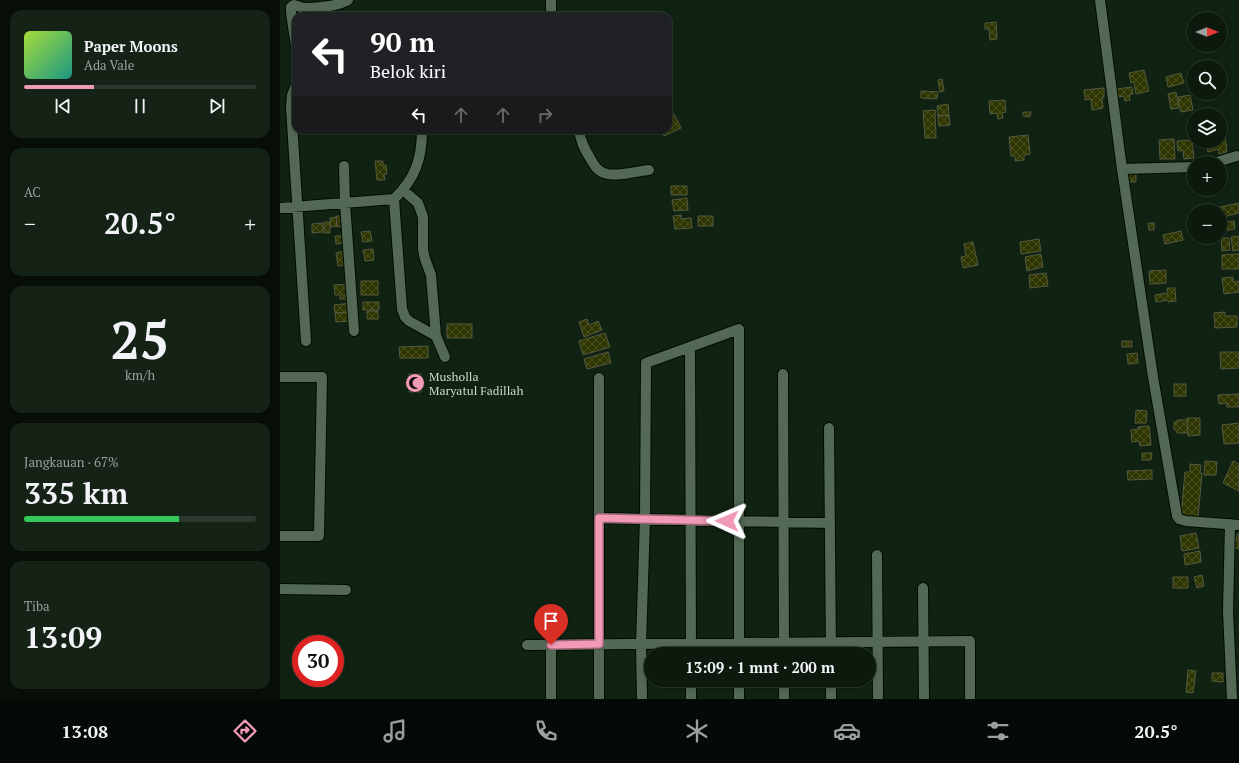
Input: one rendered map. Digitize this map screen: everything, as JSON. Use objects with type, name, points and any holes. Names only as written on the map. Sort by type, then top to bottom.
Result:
[{"type":"street","points":[[292,15],[291,8],[294,5],[302,7],[316,7],[341,4],[348,0]]},
{"type":"street","points":[[551,0],[551,12]]},
{"type":"street","points":[[1100,0],[1122,169],[1153,377],[1177,516],[1179,519],[1186,521],[1234,524],[1228,611],[1232,699]]},
{"type":"street","points":[[292,95],[292,107]]},
{"type":"street","points":[[294,134],[306,341]]},
{"type":"street","points":[[280,208],[394,200],[404,190],[416,170],[422,148],[422,134]]},
{"type":"street","points":[[580,134],[581,142],[595,166],[600,171],[612,174],[649,170]]},
{"type":"street","points":[[1227,160],[1238,158]]},
{"type":"street","points":[[344,166],[345,203],[354,331]]},
{"type":"street","points":[[1122,169],[1187,167]]},
{"type":"street","points":[[404,190],[418,203],[423,217],[423,250],[424,259],[430,275],[436,336],[445,357]]},
{"type":"street","points":[[394,200],[402,309],[409,322],[436,336]]},
{"type":"street","points":[[642,699],[641,644],[645,519],[646,363],[739,329],[739,647]]},
{"type":"street","points":[[690,347],[691,644]]},
{"type":"street","points":[[783,374],[784,647]]},
{"type":"street","points":[[280,377],[322,377],[319,536],[280,536]]},
{"type":"street","points":[[598,699],[599,378]]},
{"type":"street","points":[[829,428],[831,647]]},
{"type":"street","points":[[599,518],[830,523]]},
{"type":"street","points":[[877,555],[878,699]]},
{"type":"street","points":[[923,588],[924,699]]},
{"type":"street","points":[[280,589],[346,590]]},
{"type":"street","points":[[527,645],[970,641],[970,699]]},
{"type":"street","points":[[551,645],[551,699]]},
{"type":"street","points":[[691,687],[691,699]]},
{"type":"street","points":[[739,687],[739,699]]},
{"type":"street","points":[[784,687],[784,699]]},
{"type":"street","points":[[831,687],[831,699]]},
{"type":"building","points":[[996,22],[997,39],[990,40],[989,29],[985,29],[985,23]]},
{"type":"building","points":[[1144,70],[1149,91],[1136,94],[1134,82],[1131,83],[1129,73]]},
{"type":"building","points":[[1181,73],[1184,83],[1168,87],[1166,77]]},
{"type":"building","points":[[942,79],[944,91],[940,92],[938,80]]},
{"type":"building","points":[[1132,87],[1133,94],[1129,95],[1130,100],[1125,101],[1124,96],[1118,97],[1117,89]]},
{"type":"building","points":[[1104,88],[1104,97],[1102,97],[1103,108],[1092,110],[1091,99],[1085,100],[1084,90]]},
{"type":"building","points":[[921,91],[938,92],[937,99],[921,98]]},
{"type":"building","points":[[1176,92],[1179,108],[1171,109],[1168,94]]},
{"type":"building","points":[[1187,96],[1187,100],[1191,100],[1193,108],[1187,108],[1187,111],[1181,112],[1178,97]]},
{"type":"building","points":[[1005,100],[1006,112],[1002,113],[1003,118],[998,119],[997,113],[990,114],[989,101]]},
{"type":"building","points":[[948,104],[949,115],[938,116],[937,106]]},
{"type":"building","points":[[935,110],[936,138],[925,138],[923,111]]},
{"type":"building","points":[[1023,112],[1031,112],[1030,117],[1023,116]]},
{"type":"building","points":[[674,114],[681,128],[672,132],[672,115]]},
{"type":"building","points":[[949,115],[950,125],[939,126],[938,116]]},
{"type":"building","points":[[1028,135],[1030,154],[1024,155],[1024,160],[1015,161],[1015,156],[1011,156],[1009,137]]},
{"type":"building","points":[[1174,139],[1175,159],[1160,159],[1159,140]]},
{"type":"building","points":[[1187,140],[1187,148],[1193,148],[1194,156],[1187,156],[1187,159],[1184,159],[1183,150],[1178,151],[1177,141]]},
{"type":"building","points":[[1207,148],[1226,148],[1227,152],[1219,154],[1218,149],[1208,152]]},
{"type":"building","points":[[375,161],[383,161],[383,165],[386,165],[387,174],[384,174],[385,180],[377,180]]},
{"type":"building","points":[[1126,170],[1136,170],[1136,182],[1126,182]]},
{"type":"building","points":[[671,186],[687,186],[687,195],[671,195]]},
{"type":"building","points":[[687,198],[688,210],[674,211],[672,200]]},
{"type":"building","points":[[1239,203],[1239,213],[1227,216],[1227,206]]},
{"type":"building","points":[[681,215],[681,219],[691,218],[692,228],[675,229],[673,216]]},
{"type":"building","points":[[336,216],[342,216],[343,226],[337,227]]},
{"type":"building","points":[[698,216],[713,216],[713,226],[698,226]]},
{"type":"building","points":[[336,217],[337,226],[331,227],[330,218]]},
{"type":"building","points":[[1234,221],[1235,229],[1227,230],[1227,222]]},
{"type":"building","points":[[324,222],[330,222],[330,233],[324,233]]},
{"type":"building","points":[[323,223],[323,232],[312,233],[312,224]]},
{"type":"building","points":[[1148,223],[1154,223],[1154,230],[1149,230]]},
{"type":"building","points":[[370,231],[372,241],[363,242],[361,232]]},
{"type":"building","points":[[1181,231],[1183,240],[1165,244],[1163,235]]},
{"type":"building","points":[[335,236],[345,236],[345,243],[336,244]]},
{"type":"building","points":[[1239,236],[1239,250],[1233,251],[1231,237]]},
{"type":"building","points":[[1227,238],[1229,238],[1230,250],[1222,251],[1221,244],[1227,244]]},
{"type":"building","points":[[1039,239],[1041,251],[1021,254],[1020,242]]},
{"type":"building","points":[[973,242],[978,265],[963,268],[961,257],[966,256],[964,244]]},
{"type":"building","points":[[373,249],[374,260],[365,261],[363,250]]},
{"type":"building","points":[[345,251],[347,265],[338,266],[336,253]]},
{"type":"building","points":[[1041,254],[1043,267],[1027,271],[1025,257]]},
{"type":"building","points":[[1239,254],[1239,269],[1222,269],[1222,255]]},
{"type":"building","points":[[1166,270],[1166,283],[1150,284],[1149,271]]},
{"type":"building","points":[[1046,273],[1048,286],[1030,288],[1029,275]]},
{"type":"building","points":[[1233,277],[1233,282],[1239,281],[1239,292],[1224,294],[1222,278]]},
{"type":"building","points":[[361,281],[378,281],[378,295],[361,295]]},
{"type":"building","points":[[351,284],[349,299],[340,299],[340,295],[335,295],[334,285]]},
{"type":"building","points":[[1167,288],[1175,288],[1176,301],[1168,302],[1168,300],[1156,302],[1155,295],[1168,293]]},
{"type":"building","points":[[363,302],[379,302],[379,310],[363,310]]},
{"type":"building","points":[[351,303],[351,312],[335,313],[334,305]]},
{"type":"building","points":[[367,311],[378,311],[378,319],[367,319]]},
{"type":"building","points":[[351,312],[352,321],[336,322],[335,313]]},
{"type":"building","points":[[1225,312],[1225,316],[1237,316],[1237,327],[1215,328],[1214,313]]},
{"type":"building","points":[[587,319],[589,325],[598,321],[602,330],[584,337],[579,322]]},
{"type":"building","points":[[447,324],[472,324],[472,338],[447,338]]},
{"type":"building","points":[[605,333],[610,347],[583,355],[579,341]]},
{"type":"building","points":[[1122,341],[1132,341],[1132,347],[1122,347]]},
{"type":"building","points":[[428,346],[428,358],[400,358],[399,347]]},
{"type":"building","points":[[608,352],[611,363],[587,369],[584,359]]},
{"type":"building","points":[[1220,352],[1239,352],[1239,368],[1221,369]]},
{"type":"building","points":[[1137,353],[1138,363],[1128,364],[1127,354]]},
{"type":"building","name":"Musholla Maryatul Fadillah","points":[[409,374],[421,374],[421,392],[409,392]]},
{"type":"building","points":[[1174,384],[1186,384],[1186,396],[1174,396]]},
{"type":"building","points":[[1239,394],[1239,407],[1227,407],[1226,403],[1219,404],[1218,395]]},
{"type":"building","points":[[1136,410],[1147,411],[1146,423],[1135,423]]},
{"type":"building","points":[[1187,418],[1200,418],[1200,435],[1188,436]]},
{"type":"building","points":[[1177,420],[1187,420],[1188,433],[1177,433],[1177,430],[1174,430],[1174,422],[1177,422]]},
{"type":"building","points":[[1239,423],[1239,443],[1224,444],[1222,425]]},
{"type":"building","points":[[1149,426],[1151,445],[1140,446],[1139,441],[1132,442],[1131,430],[1138,429],[1138,427]]},
{"type":"building","points":[[1142,453],[1152,453],[1151,460],[1142,460]]},
{"type":"building","points":[[1205,461],[1217,462],[1216,475],[1204,475]]},
{"type":"building","points":[[1233,461],[1239,464],[1239,491],[1223,483]]},
{"type":"building","points":[[1190,464],[1201,465],[1200,473],[1202,473],[1198,518],[1181,516],[1185,472],[1190,472]]},
{"type":"building","points":[[1152,470],[1152,479],[1128,480],[1127,471]]},
{"type":"building","points":[[1196,533],[1199,548],[1182,551],[1180,536]]},
{"type":"building","points":[[1237,534],[1239,534],[1239,549],[1234,548]]},
{"type":"building","points":[[1200,551],[1201,562],[1185,565],[1184,554]]},
{"type":"building","points":[[1202,575],[1204,586],[1197,588],[1194,577]]},
{"type":"building","points":[[1173,577],[1188,577],[1188,588],[1173,588]]},
{"type":"building","points":[[1188,670],[1196,671],[1193,693],[1186,692]]},
{"type":"building","points":[[1212,673],[1223,673],[1223,682],[1212,681]]},
{"type":"place","name":"Musholla Maryatul Fadillah","points":[[415,383]]},
{"type":"route","points":[[551,645],[599,644],[599,518],[727,521]]}]
